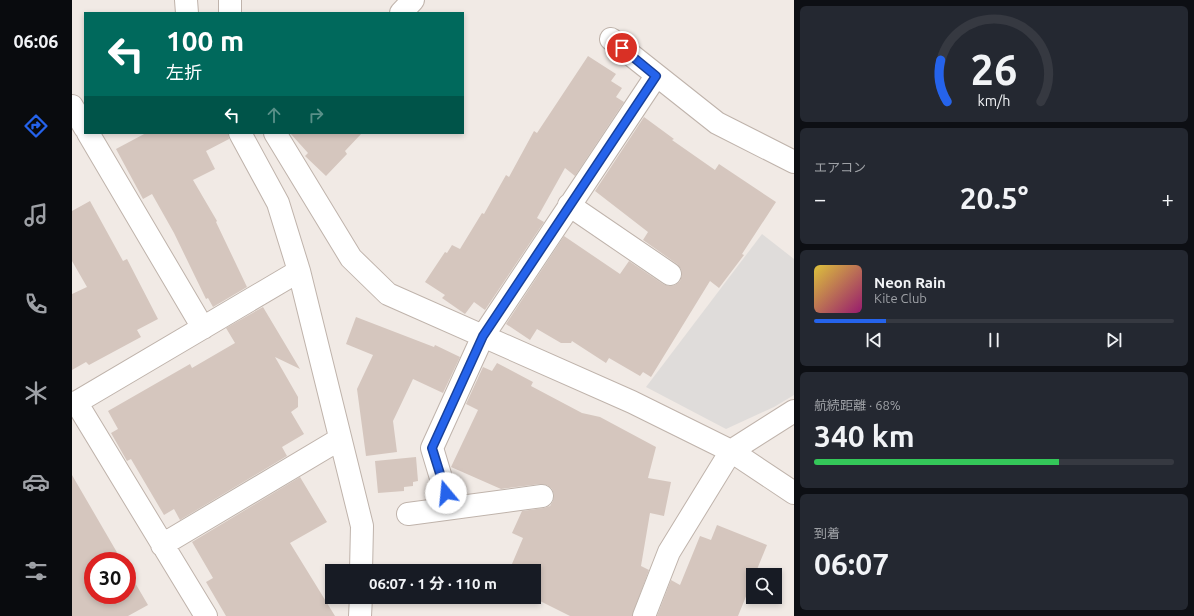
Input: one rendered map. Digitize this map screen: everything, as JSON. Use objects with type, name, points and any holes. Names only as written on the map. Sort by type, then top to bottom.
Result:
[{"type":"street","points":[[186,0],[187,12]]},
{"type":"street","points":[[230,0],[230,12]]},
{"type":"street","points":[[402,12],[413,0]]},
{"type":"street","points":[[611,39],[717,123],[794,162]]},
{"type":"street","points":[[450,508],[432,448],[483,336],[656,76]]},
{"type":"street","points":[[72,106],[84,126]]},
{"type":"street","points":[[89,134],[203,328]]},
{"type":"street","points":[[241,134],[278,203],[299,271],[362,526],[361,564]]},
{"type":"street","points":[[279,135],[351,258],[388,294],[632,402],[731,451],[794,493]]},
{"type":"street","points":[[569,205],[670,274]]},
{"type":"street","points":[[206,616],[74,404],[299,271]]},
{"type":"street","points":[[644,616],[669,552],[731,451],[794,411]]},
{"type":"street","points":[[162,545],[340,439]]},
{"type":"street","points":[[408,514],[542,496]]},
{"type":"street","points":[[360,616],[361,604]]},
{"type":"shaded area","points":[[762,234],[794,259],[794,395],[774,407],[726,429],[646,387]]},
{"type":"building","points":[[588,56],[616,74],[611,81],[622,88],[616,97],[624,102],[575,176],[565,168],[537,218],[544,222],[485,310],[474,302],[465,314],[442,298],[445,295],[425,282],[445,252],[447,253],[452,245],[460,249],[482,213],[484,214],[506,175],[509,177],[534,131],[537,133]]},
{"type":"building","points":[[644,117],[674,139],[672,140],[715,170],[719,164],[776,202],[742,254],[744,255],[719,288],[710,281],[651,377],[643,372],[640,376],[609,358],[606,363],[572,341],[571,343],[561,343],[537,329],[530,340],[506,324],[564,236],[620,274],[629,261],[663,284],[669,286],[675,285],[680,281],[682,275],[681,269],[677,264],[643,240],[648,232],[595,191]]},
{"type":"building","points":[[144,134],[228,134],[229,139],[206,151],[215,169],[193,180],[217,221],[216,222],[247,287],[213,307],[208,298],[206,299],[174,233],[152,194],[143,199],[116,149]]},
{"type":"building","points":[[291,134],[361,134],[345,151],[347,154],[326,176],[305,156],[308,153]]},
{"type":"building","points":[[90,201],[123,261],[127,259],[158,319],[137,330],[141,337],[89,365],[86,362],[72,370],[72,294],[87,287],[72,261],[72,211]]},
{"type":"building","points":[[263,307],[300,369],[275,357],[298,397],[298,407],[291,412],[304,434],[282,447],[287,456],[180,520],[174,509],[164,515],[131,459],[127,461],[111,433],[118,429],[108,411],[190,364],[192,368],[235,343],[226,328]]},
{"type":"building","points":[[356,317],[434,347],[435,345],[460,357],[443,393],[413,379],[393,421],[397,452],[366,456],[357,389],[373,355],[346,344]]},
{"type":"building","points":[[497,363],[533,382],[531,386],[582,413],[600,417],[656,447],[648,478],[671,482],[664,516],[650,513],[641,566],[649,570],[632,616],[570,616],[541,602],[541,564],[512,564],[523,538],[512,533],[522,511],[550,506],[554,495],[552,489],[547,485],[540,484],[501,489],[451,467],[478,410],[466,404],[483,367],[492,371]]},
{"type":"building","points":[[416,457],[418,481],[413,482],[413,486],[404,487],[404,491],[378,493],[375,461]]},
{"type":"building","points":[[72,475],[117,552],[84,552],[84,604],[136,604],[136,584],[148,605],[128,616],[72,616]]},
{"type":"building","points":[[300,477],[327,522],[290,543],[325,600],[325,604],[328,604],[335,616],[226,616],[206,582],[213,578],[192,542]]},
{"type":"building","points":[[717,525],[767,545],[758,568],[746,568],[746,596],[738,616],[657,616],[671,580],[680,585],[700,536],[711,540]]},
{"type":"route","points":[[446,493],[432,448],[483,336],[656,76],[622,48]]}]
